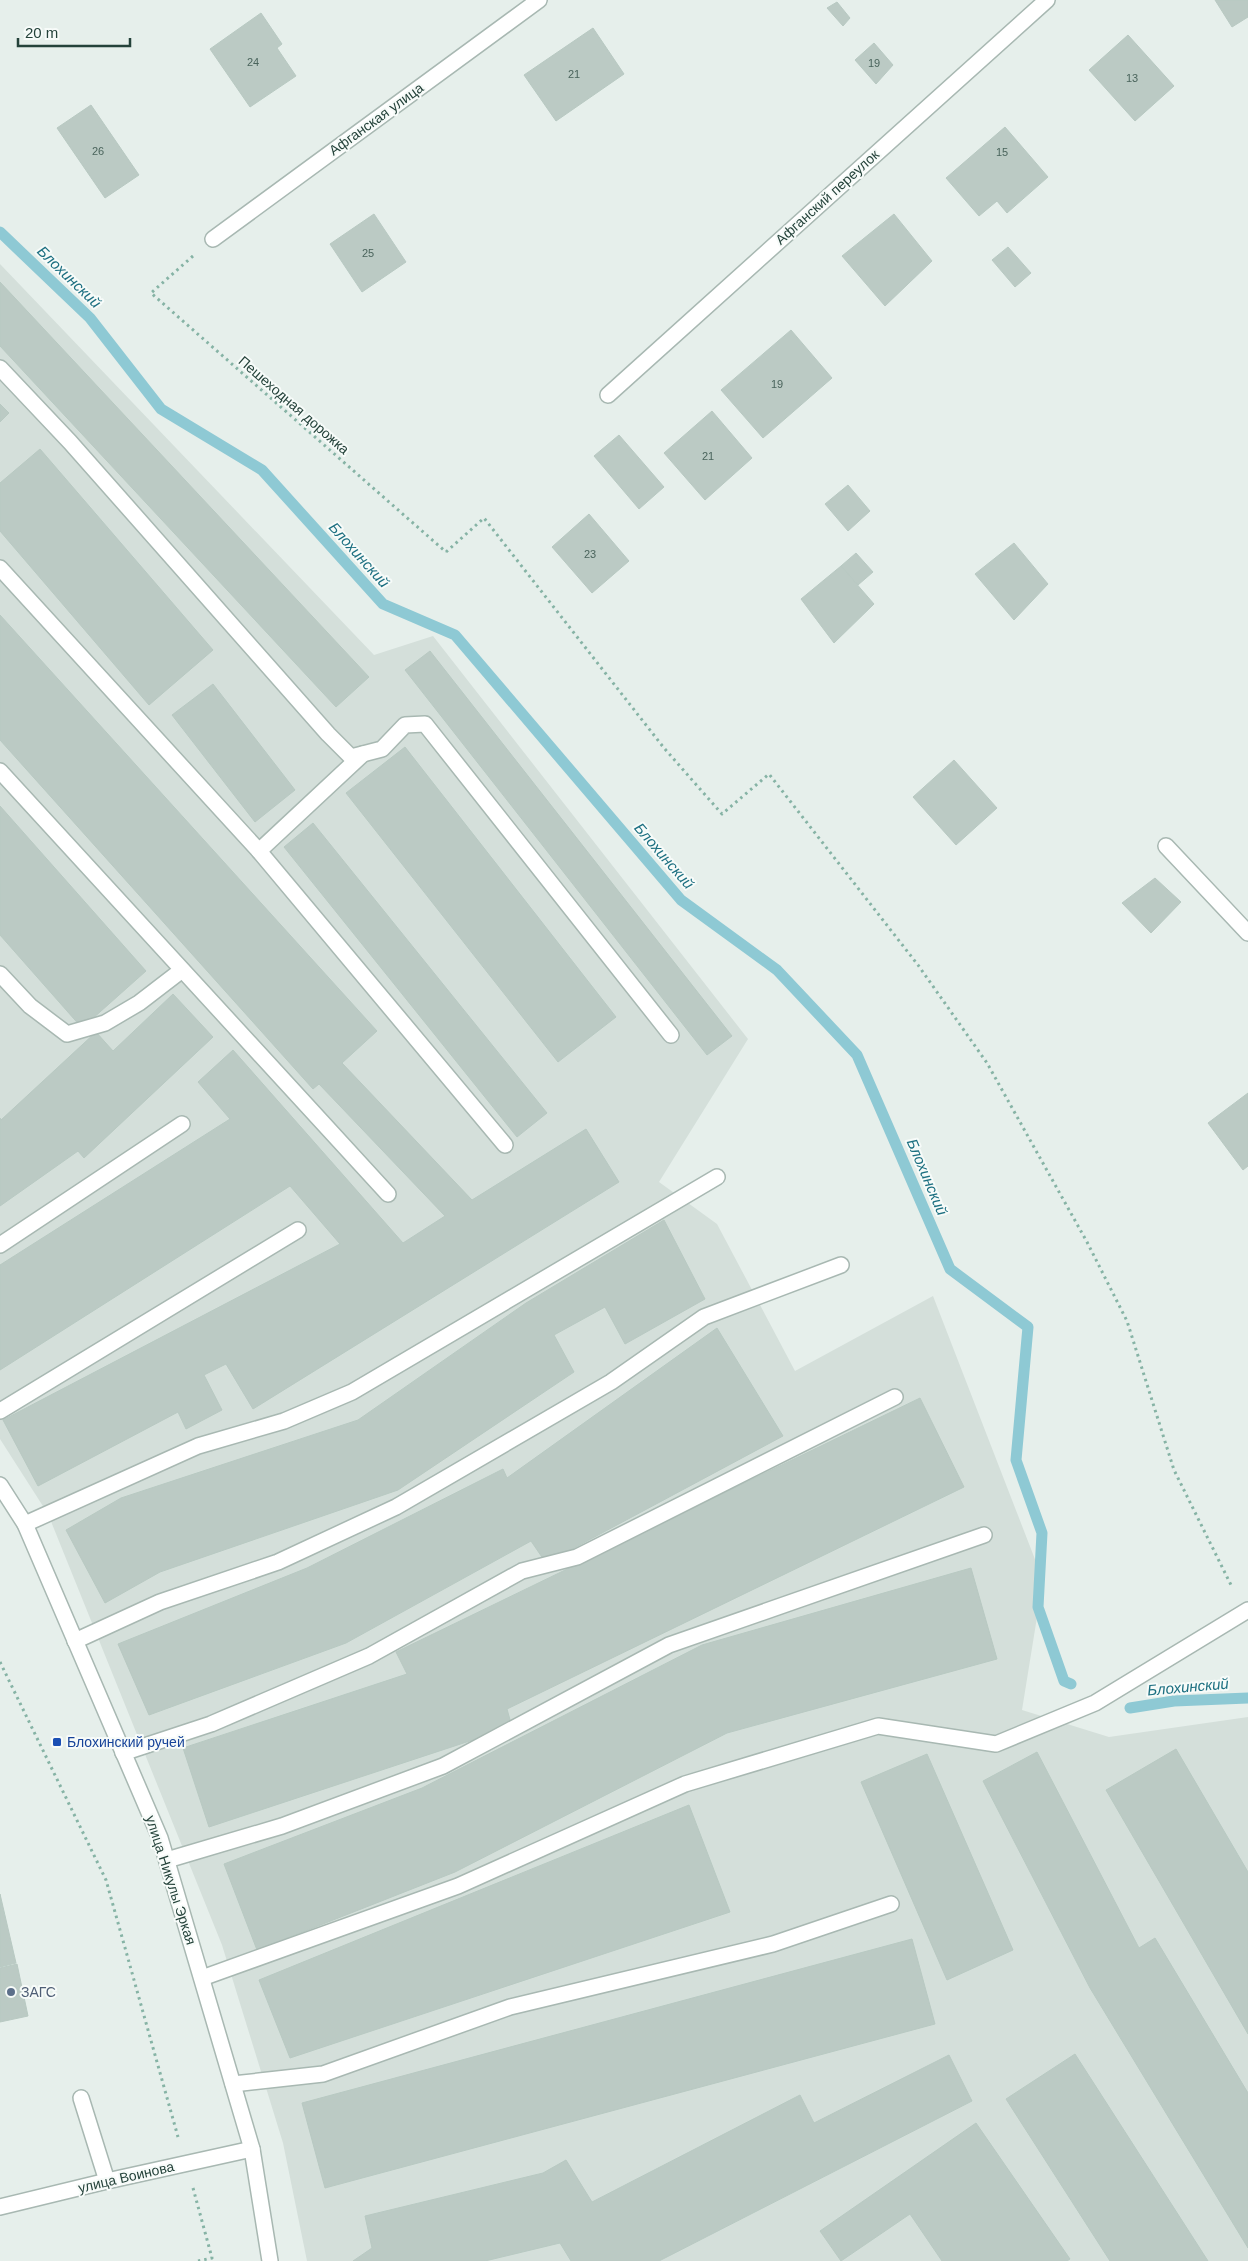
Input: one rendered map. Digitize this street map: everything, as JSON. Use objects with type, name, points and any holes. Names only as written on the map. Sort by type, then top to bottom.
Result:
[{"type":"street","name":"Афганская улица","points":[[213,238],[539,0]]},
{"type":"street","name":"Афганский переулок","points":[[608,395],[1047,0]]},
{"type":"street","points":[[0,368],[76,449],[350,757],[382,750],[406,725],[425,724],[671,1035]]},
{"type":"street","points":[[0,568],[258,851],[505,1145]]},
{"type":"street","points":[[258,851],[363,754]]},
{"type":"street","points":[[0,770],[388,1194]]},
{"type":"street","points":[[1166,846],[1248,932]]},
{"type":"street","points":[[0,974],[30,1006],[67,1034],[105,1023],[139,1003],[182,970]]},
{"type":"street","points":[[0,1245],[182,1124]]},
{"type":"street","points":[[25,1524],[198,1446],[284,1421],[352,1392],[717,1177]]},
{"type":"street","points":[[0,1411],[298,1230]]},
{"type":"street","points":[[75,1641],[160,1602],[278,1562],[396,1507],[610,1382],[704,1317],[841,1265]]},
{"type":"street","points":[[123,1753],[211,1724],[369,1656],[522,1571],[577,1557],[895,1397]]},
{"type":"street","name":"улица Никулы Эркая","points":[[0,1485],[25,1524],[160,1838],[252,2149],[270,2261]]},
{"type":"street","points":[[167,1860],[282,1826],[443,1766],[669,1645],[984,1535]]},
{"type":"street","points":[[202,1978],[458,1886],[685,1784],[878,1726],[996,1744],[1095,1703],[1246,1611]]},
{"type":"street","points":[[233,2084],[323,2074],[510,2007],[773,1944],[891,1904]]},
{"type":"street","points":[[81,2098],[107,2180]]},
{"type":"street","name":"улица Воинова","points":[[0,2207],[107,2180],[252,2149]]},
{"type":"path","name":"Пешеходная дорожка","points":[[213,238],[151,293],[446,552]]},
{"type":"path","points":[[446,552],[486,516]]},
{"type":"path","points":[[446,552],[484,518],[664,748],[722,814],[769,774],[918,965],[987,1063],[1101,1268],[1127,1321],[1174,1470],[1246,1611]]},
{"type":"path","points":[[0,1662],[106,1880],[212,2258],[198,2261]]},
{"type":"shaded area","points":[[0,264],[374,655],[433,636],[748,1039],[659,1182],[717,1224],[795,1371],[933,1296],[1043,1580],[1022,1710],[1109,1737],[1248,1717],[1248,2261],[307,2261],[283,2143],[222,1945],[48,1514],[0,1439]]},
{"type":"building","points":[[1215,0],[1248,0],[1248,17],[1232,27]]},
{"type":"building","points":[[837,2],[850,18],[843,26],[827,8]]},
{"type":"building","points":[[261,13],[282,44],[277,48],[296,76],[250,107],[210,49]]},
{"type":"building","points":[[593,28],[624,74],[556,121],[524,75]]},
{"type":"building","points":[[1128,35],[1174,86],[1135,121],[1089,70]]},
{"type":"building","points":[[874,43],[893,65],[876,84],[855,60]]},
{"type":"building","points":[[91,105],[139,175],[105,198],[57,128]]},
{"type":"building","points":[[1005,127],[1048,177],[1007,213],[997,201],[979,216],[946,178]]},
{"type":"building","points":[[374,214],[406,262],[362,292],[330,244]]},
{"type":"building","points":[[894,214],[932,261],[885,306],[842,256]]},
{"type":"building","points":[[1008,247],[1031,273],[1015,287],[992,260]]},
{"type":"building","points":[[0,282],[369,677],[336,707],[0,346]]},
{"type":"building","points":[[791,330],[832,378],[763,438],[721,390]]},
{"type":"building","points":[[0,404],[9,413],[0,422]]},
{"type":"building","points":[[712,411],[752,458],[705,500],[664,453]]},
{"type":"building","points":[[619,435],[664,487],[639,509],[594,456]]},
{"type":"building","points":[[40,449],[213,650],[149,705],[0,531],[0,483]]},
{"type":"building","points":[[848,485],[870,511],[848,531],[825,504]]},
{"type":"building","points":[[589,514],[629,561],[592,593],[552,547]]},
{"type":"building","points":[[1014,543],[1048,584],[1014,620],[975,574]]},
{"type":"building","points":[[856,553],[873,572],[858,585],[841,566]]},
{"type":"building","points":[[841,566],[874,604],[834,643],[801,599]]},
{"type":"building","points":[[0,615],[377,1031],[342,1063],[472,1200],[586,1129],[619,1182],[253,1409],[226,1364],[204,1375],[222,1410],[186,1429],[178,1412],[38,1486],[3,1420],[340,1244],[290,1186],[0,1370],[0,1265],[230,1119],[198,1082],[233,1050],[403,1243],[445,1216],[319,1084],[313,1089],[0,740]]},
{"type":"building","points":[[430,651],[732,1036],[707,1055],[405,670]]},
{"type":"building","points":[[213,684],[295,790],[255,822],[172,715]]},
{"type":"building","points":[[405,747],[616,1017],[558,1062],[346,793]]},
{"type":"building","points":[[954,760],[997,808],[956,845],[913,797]]},
{"type":"building","points":[[0,806],[146,971],[82,1028],[0,935]]},
{"type":"building","points":[[313,823],[547,1113],[517,1137],[284,847]]},
{"type":"building","points":[[1155,878],[1181,902],[1151,933],[1122,903]]},
{"type":"building","points":[[173,994],[213,1037],[84,1158],[78,1151],[0,1206],[0,1118],[1,1120],[96,1032],[113,1051]]},
{"type":"building","points":[[1248,1093],[1248,1166],[1243,1170],[1208,1123]]},
{"type":"building","points":[[664,1220],[705,1299],[625,1344],[605,1307],[554,1335],[574,1372],[398,1490],[160,1572],[105,1603],[66,1530],[121,1498],[358,1420],[526,1303]]},
{"type":"building","points":[[717,1328],[783,1436],[546,1563],[531,1541],[346,1643],[149,1715],[118,1644],[307,1568],[503,1469],[507,1478]]},
{"type":"building","points":[[920,1398],[964,1487],[507,1709],[512,1727],[209,1827],[183,1748],[407,1674],[396,1652]]},
{"type":"building","points":[[971,1568],[997,1659],[727,1733],[455,1872],[257,1950],[224,1864],[422,1788],[702,1645]]},
{"type":"building","points":[[1176,1749],[1248,1872],[1248,2034],[1106,1790]]},
{"type":"building","points":[[1037,1752],[1139,1948],[1155,1938],[1248,2093],[1248,2248],[1090,1988],[983,1781]]},
{"type":"building","points":[[927,1754],[1013,1950],[947,1980],[861,1782]]},
{"type":"building","points":[[689,1805],[730,1912],[290,2058],[259,1980]]},
{"type":"building","points":[[0,1894],[16,1963],[0,1967]]},
{"type":"building","points":[[912,1939],[935,2024],[325,2188],[302,2103]]},
{"type":"building","name":"ЗАГС","points":[[17,1964],[28,2016],[0,2022],[0,1968]]},
{"type":"building","points":[[1075,2054],[1208,2261],[1110,2261],[1006,2099]]},
{"type":"building","points":[[949,2055],[972,2101],[659,2261],[571,2261],[560,2243],[485,2261],[353,2261],[372,2248],[365,2216],[543,2173],[566,2160],[592,2202],[800,2095],[814,2123]]},
{"type":"building","points":[[976,2123],[1070,2259],[1067,2261],[942,2261],[910,2214],[841,2261],[820,2231]]},
{"type":"waterway","name":"Блохинский","points":[[0,232],[90,318],[161,409],[262,470],[383,604],[455,635],[681,900],[777,970],[857,1055],[950,1269],[1028,1327],[1016,1460],[1042,1533],[1038,1607],[1064,1681],[1071,1684]]},
{"type":"waterway","name":"Блохинский","points":[[1130,1708],[1174,1701],[1248,1698]]},
{"type":"place","name":"Блохинский ручей","points":[[57,1742]]},
{"type":"place","name":"ЗАГС","points":[[11,1992]]}]
